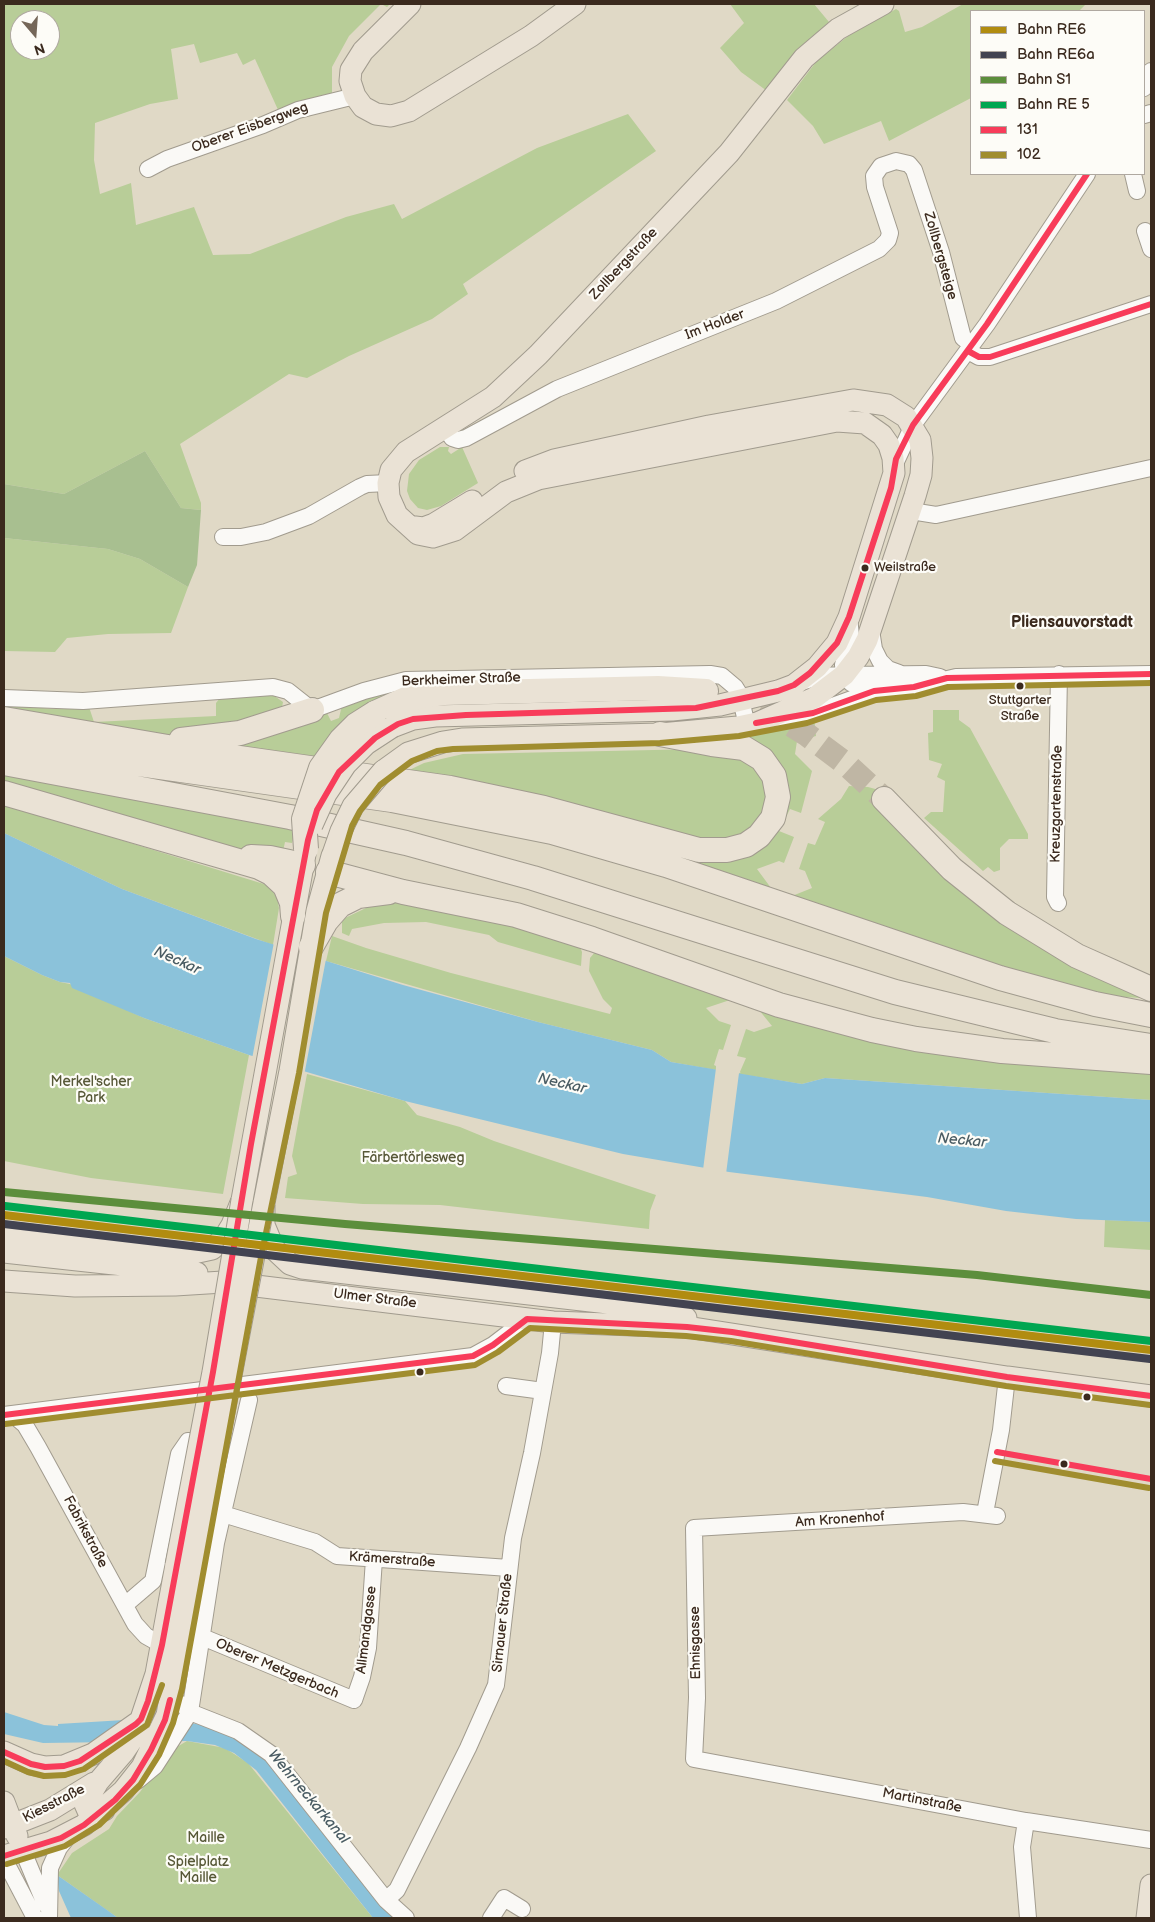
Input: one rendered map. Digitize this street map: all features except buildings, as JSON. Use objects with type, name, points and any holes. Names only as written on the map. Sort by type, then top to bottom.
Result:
[{"type":"highway","points":[[318,859],[304,819],[321,768],[341,740],[356,725],[384,720],[406,699],[444,693],[658,688],[706,691]]},
{"type":"highway","points":[[136,742],[223,736],[264,727],[312,710]]},
{"type":"highway","points":[[4,719],[136,742],[450,788],[544,808],[699,850],[727,850],[746,845],[759,836],[773,818],[777,803],[776,783],[766,764],[756,754],[744,748],[660,734]]},
{"type":"highway","points":[[4,741],[111,760],[392,800],[552,832],[666,865],[1000,978],[1095,1004],[1151,1015]]},
{"type":"highway","points":[[4,763],[290,817],[406,843],[533,878],[895,992],[1055,1031],[1151,1046]]},
{"type":"highway","points":[[4,792],[181,845],[229,856],[271,873],[284,886],[294,908]]},
{"type":"highway","points":[[884,799],[952,869],[1007,913],[1077,956],[1151,989]]},
{"type":"highway","points":[[229,856],[318,859],[403,892],[492,909],[544,923],[778,1004],[872,1030],[916,1039],[1002,1051],[1151,1062]]},
{"type":"highway","points":[[311,947],[323,914],[358,896],[403,892]]},
{"type":"main road","points":[[410,4],[356,58],[350,76],[355,96],[363,106],[381,116],[391,116],[408,111],[531,36],[575,4]]},
{"type":"main road","name":"Zollbergstraße","points":[[388,483],[391,470],[399,458],[413,447],[493,397],[545,349],[729,154],[788,76],[812,49],[846,24],[883,4]]},
{"type":"main road","points":[[4,1802],[15,1852],[72,1832],[104,1810],[123,1791],[163,1743],[176,1717],[173,1687],[185,1567],[216,1353],[294,908],[318,859],[368,787],[391,764],[420,748],[462,739],[660,734],[752,724],[814,698],[844,675],[858,657],[871,630],[911,511],[921,475],[920,440],[913,425],[906,417],[888,405],[853,400],[718,425],[544,463],[517,475],[434,524],[418,527],[404,522]]},
{"type":"main road","points":[[323,914],[314,819],[330,786],[384,720],[435,716],[672,710],[741,700],[778,692],[794,685],[824,660],[836,643],[849,617],[891,488],[894,466],[889,445],[882,435],[873,428],[857,421],[837,421],[530,481],[506,492],[455,530],[440,536],[422,536],[404,522],[391,503],[388,483]]},
{"type":"main road","points":[[4,1752],[31,1764],[54,1767],[80,1760],[121,1742],[141,1719],[152,1689],[162,1645],[185,1567],[264,1203],[290,1072],[311,947]]},
{"type":"main road","points":[[4,1232],[183,1254],[197,1254],[212,1249],[224,1238],[232,1225],[242,1200]]},
{"type":"main road","points":[[264,1203],[264,1225],[270,1243],[278,1254],[296,1266],[662,1311],[732,1332],[1007,1377],[1151,1396]]},
{"type":"main road","name":"Ulmer Straße","points":[[4,1252],[201,1274],[223,1282]]},
{"type":"main road","name":"Ulmer Straße","points":[[4,1281],[75,1286],[175,1285],[223,1282],[553,1322],[687,1327],[732,1332]]},
{"type":"main road","name":"Kiesstraße","points":[[104,1810],[91,1814],[85,1807],[86,1800],[102,1777],[121,1742]]},
{"type":"main road","name":"Kiesstraße","points":[[8,1826],[71,1799],[102,1777]]},
{"type":"main road","points":[[1147,1918],[1151,1885]]},
{"type":"street","points":[[1145,86],[1151,71]]},
{"type":"street","name":"Oberer Eisbergweg","points":[[148,169],[167,159],[263,125],[298,110],[355,96]]},
{"type":"street","name":"Im Holder","points":[[445,427],[452,438],[458,440],[466,438],[557,389],[776,301],[874,252],[886,243],[890,233],[875,187],[874,176],[881,166],[890,162],[901,161],[909,164]]},
{"type":"street","name":"Zollbergsteige","points":[[909,164],[916,174],[941,252],[963,338],[970,348]]},
{"type":"street","points":[[894,466],[913,425],[970,348],[1086,175]]},
{"type":"street","points":[[1133,175],[1137,191]]},
{"type":"street","points":[[1145,230],[1151,249]]},
{"type":"street","points":[[970,348],[979,357],[990,357],[1151,304]]},
{"type":"street","points":[[911,511],[933,516],[1151,468]]},
{"type":"street","points":[[223,537],[253,535],[277,529],[309,516],[367,484],[388,483]]},
{"type":"street","points":[[849,617],[851,636],[843,665],[844,675],[847,680],[862,690],[874,691],[914,687],[947,678]]},
{"type":"street","points":[[871,630],[874,649],[880,661],[888,669],[902,674]]},
{"type":"street","name":"Berkheimer Straße","points":[[312,710],[378,686],[422,679],[710,674],[722,676],[732,683],[752,724]]},
{"type":"street","points":[[794,685],[820,676],[844,675],[926,674],[947,678],[1059,674],[1151,674]]},
{"type":"street","name":"Kreuzgartenstraße","points":[[1058,903],[1055,897],[1059,674]]},
{"type":"street","points":[[4,698],[83,701],[274,687],[288,691],[312,710]]},
{"type":"street","points":[[752,724],[814,713],[874,691]]},
{"type":"street","points":[[8,1414],[473,1356],[492,1345],[526,1318]]},
{"type":"street","name":"Sirnauer Straße","points":[[386,1900],[397,1890],[493,1694],[499,1669],[514,1529],[543,1391],[553,1322]]},
{"type":"street","name":"Am Kronenhof","points":[[694,1528],[954,1512],[991,1515],[1007,1377]]},
{"type":"street","points":[[506,1386],[543,1391]]},
{"type":"street","points":[[249,1400],[222,1514],[200,1636],[176,1717],[238,1731],[271,1754],[386,1900],[406,1918]]},
{"type":"street","name":"Fabrikstraße","points":[[8,1414],[25,1425],[139,1630],[162,1645]]},
{"type":"street","points":[[125,1606],[153,1581],[178,1459],[185,1444],[191,1440],[238,1447]]},
{"type":"street","name":"Krämerstraße","points":[[222,1514],[315,1542],[333,1555],[510,1568]]},
{"type":"street","name":"Ehnisgasse","points":[[694,1528],[697,1698],[694,1759]]},
{"type":"street","name":"Allmandgasse","points":[[354,1700],[366,1657],[374,1559]]},
{"type":"street","name":"Oberer Metzgerbach","points":[[200,1636],[354,1700]]},
{"type":"street","name":"Martinstraße","points":[[694,1759],[1026,1821],[1151,1840]]},
{"type":"street","points":[[1026,1821],[1022,1847],[1028,1918]]},
{"type":"street","points":[[45,1910],[50,1868],[59,1848],[72,1832]]},
{"type":"street","points":[[15,1852],[45,1910]]},
{"type":"street","points":[[15,1852],[26,1902]]},
{"type":"street","points":[[4,1888],[26,1902],[45,1910]]},
{"type":"street","points":[[491,1918],[504,1898],[522,1909]]},
{"type":"green space","points":[[4,4],[381,4],[349,36],[332,67],[332,96],[279,112],[255,59],[243,65],[237,53],[200,63],[194,44],[171,49],[178,99],[150,104],[95,123],[94,160],[100,194],[131,183],[136,225],[194,207],[213,255],[250,254],[346,217],[394,204],[402,219],[537,148],[628,114],[656,151],[463,284],[468,294],[432,319],[349,356],[307,378],[289,374],[180,444],[201,503],[201,510],[181,508],[145,451],[64,494],[4,484]]},
{"type":"green space","points":[[730,4],[814,4],[829,22],[802,46],[767,91],[741,72],[720,48],[744,23]]},
{"type":"green space","points":[[963,4],[1086,4],[1080,10],[970,10],[970,99],[889,141],[881,121],[824,144],[813,126],[787,100],[816,62],[848,36],[896,9],[899,11],[905,32],[922,27]]},
{"type":"green space","points":[[440,447],[449,447],[448,451],[451,454],[462,447],[478,483],[441,506],[427,510],[418,508],[410,499],[407,491],[409,474],[419,460]]},
{"type":"green space","points":[[145,451],[181,508],[201,510],[197,565],[188,587],[140,559],[108,549],[4,538],[4,484],[64,494]]},
{"type":"green space","points":[[4,538],[108,549],[140,559],[188,587],[171,633],[108,634],[67,638],[55,652],[4,651]]},
{"type":"green space","points":[[392,692],[369,702],[370,705],[316,762],[218,742],[324,712],[327,713],[331,721],[339,718],[342,705]]},
{"type":"green space","points":[[273,695],[283,702],[281,713],[175,735],[160,735],[7,709],[8,705],[53,709],[89,707],[94,722],[216,716],[216,703],[220,698]]},
{"type":"green space","points":[[933,710],[959,710],[959,720],[970,728],[1028,834],[1028,839],[1009,839],[1000,848],[1000,870],[994,872],[988,867],[983,871],[924,818],[931,812],[943,812],[945,781],[937,777],[942,764],[929,760],[928,733],[933,732]]},
{"type":"green space","points":[[814,717],[816,736],[797,741],[795,754],[812,771],[801,813],[790,809],[779,831],[794,837],[784,863],[779,861],[757,869],[771,888],[691,864],[693,856],[715,857],[782,811],[742,737]]},
{"type":"green space","points":[[702,749],[746,756],[770,790],[761,825],[723,844],[401,774],[424,763],[463,754]]},
{"type":"green space","points":[[4,773],[296,826],[292,843],[285,842],[282,856],[230,848],[4,784]]},
{"type":"green space","points":[[849,786],[868,787],[890,793],[877,806],[1141,998],[1107,996],[1067,988],[792,896],[812,888],[805,871],[799,869],[808,843],[815,845],[825,822],[818,819],[841,799]]},
{"type":"green space","points":[[4,804],[267,885],[277,897],[279,908],[273,945],[122,889],[4,833]]},
{"type":"green space","points":[[390,902],[476,915],[579,945],[582,952],[581,966],[498,942],[489,935],[426,922],[384,923],[352,929],[349,936],[342,933],[342,922],[345,918],[366,908],[365,904]]},
{"type":"green space","points":[[332,936],[451,973],[610,1014],[612,1008],[603,999],[589,971],[590,958],[595,952],[730,1000],[706,1008],[719,1021],[731,1025],[723,1050],[719,1049],[714,1065],[716,1070],[671,1062],[652,1050],[538,1022],[326,961]]},
{"type":"green space","name":"Merkel'scher Park","points":[[4,956],[42,975],[70,984],[144,1018],[249,1055],[223,1194],[91,1178],[4,1161]]},
{"type":"green space","points":[[753,1003],[1151,1069],[1151,1100],[825,1078],[802,1084],[739,1074],[746,1058],[737,1056],[746,1029],[754,1032],[772,1026],[759,1010],[752,1008]]},
{"type":"green space","name":"Färbertörlesweg","points":[[307,1074],[405,1101],[417,1115],[460,1127],[494,1141],[656,1195],[650,1211],[649,1229],[440,1205],[363,1204],[285,1198],[288,1177],[297,1174],[292,1156]]},
{"type":"green space","points":[[1105,1220],[1151,1222],[1151,1250],[1104,1247]]},
{"type":"green space","name":"Maille","points":[[187,1741],[225,1748],[248,1763],[373,1918],[118,1918],[57,1875],[72,1853],[109,1829],[117,1816],[140,1792],[170,1751]]},
{"type":"water","name":"Neckar","points":[[4,833],[122,889],[256,939],[403,985],[538,1022],[652,1050],[671,1062],[802,1084],[825,1078],[1151,1100],[1151,1222],[1076,1219],[1006,1211],[927,1197],[729,1172],[623,1154],[405,1101],[249,1055],[144,1018],[72,988],[70,983],[60,982],[42,975],[4,956]]},
{"type":"water","points":[[4,1712],[44,1725],[58,1726],[58,1724],[141,1719],[183,1721],[218,1729],[257,1749],[397,1918],[373,1918],[256,1770],[234,1753],[215,1745],[187,1741],[43,1743],[4,1734]]},
{"type":"water","points":[[57,1875],[118,1918],[71,1918],[59,1891]]},
{"type":"pier","points":[[274,942],[326,959],[304,1076],[252,1059]]},
{"type":"pier","points":[[716,1068],[741,1072],[739,1073],[726,1174],[703,1170]]},
{"type":"tunnel","points":[[726,697],[785,721],[806,734],[846,764],[884,799]]},
{"type":"rail line","name":"S1","points":[[4,1192],[345,1224],[977,1275],[1151,1295]]},
{"type":"rail line","name":"RE6","points":[[4,1215],[1151,1350]]},
{"type":"rail line","name":"RE6a","points":[[4,1224],[1150,1359]]},
{"type":"transit line","name":"131","points":[[4,1752],[31,1764],[45,1767],[64,1766],[80,1761],[136,1724],[141,1719],[148,1701],[162,1645],[213,1372],[251,1144],[308,840],[317,810],[339,772],[375,738],[398,724],[413,719],[466,715],[696,708],[778,691],[794,685],[810,673],[837,643],[849,617],[891,488],[896,459],[913,425],[987,324],[1086,175]]},
{"type":"transit line","name":"131","points":[[968,351],[979,357],[990,357],[1151,304]]},
{"type":"transit line","name":"131","points":[[756,723],[813,713],[874,691],[914,687],[947,678],[1151,674]]},
{"type":"transit line","name":"102","points":[[7,1864],[65,1846],[99,1825],[140,1785],[159,1755],[173,1723],[182,1689],[261,1257],[299,1073],[326,913],[352,826],[360,811],[380,785],[412,761],[437,751],[660,743],[739,736],[807,723],[876,700],[916,696],[948,687],[1151,683]]},
{"type":"transit line","points":[[5,1206],[1151,1341]]},
{"type":"transit line","name":"131","points":[[4,1415],[473,1356],[493,1345],[527,1319],[687,1327],[732,1332],[1007,1377],[1151,1396]]},
{"type":"transit line","name":"102","points":[[5,1424],[475,1365],[498,1352],[530,1328],[686,1336],[731,1341],[1006,1386],[1150,1405]]},
{"type":"transit line","name":"131","points":[[997,1452],[1151,1479]]},
{"type":"transit line","name":"102","points":[[995,1461],[1149,1488]]},
{"type":"transit line","name":"102","points":[[4,1761],[28,1772],[44,1776],[65,1775],[84,1769],[147,1725],[162,1685]]},
{"type":"transit line","name":"131","points":[[4,1856],[61,1838],[84,1825],[115,1800],[133,1780],[151,1750],[165,1720],[170,1700]]},
{"type":"place","name":"Weilstraße","points":[[865,568]]},
{"type":"place","name":"Stuttgarter Straße","points":[[1020,686]]},
{"type":"district","name":"Pliensauvorstadt","points":[[1072,623]]},
{"type":"water label","name":"Wehrneckarkanal","points":[[308,1797]]},
{"type":"park label","name":"Spielplatz Maille","points":[[198,1870]]}]
